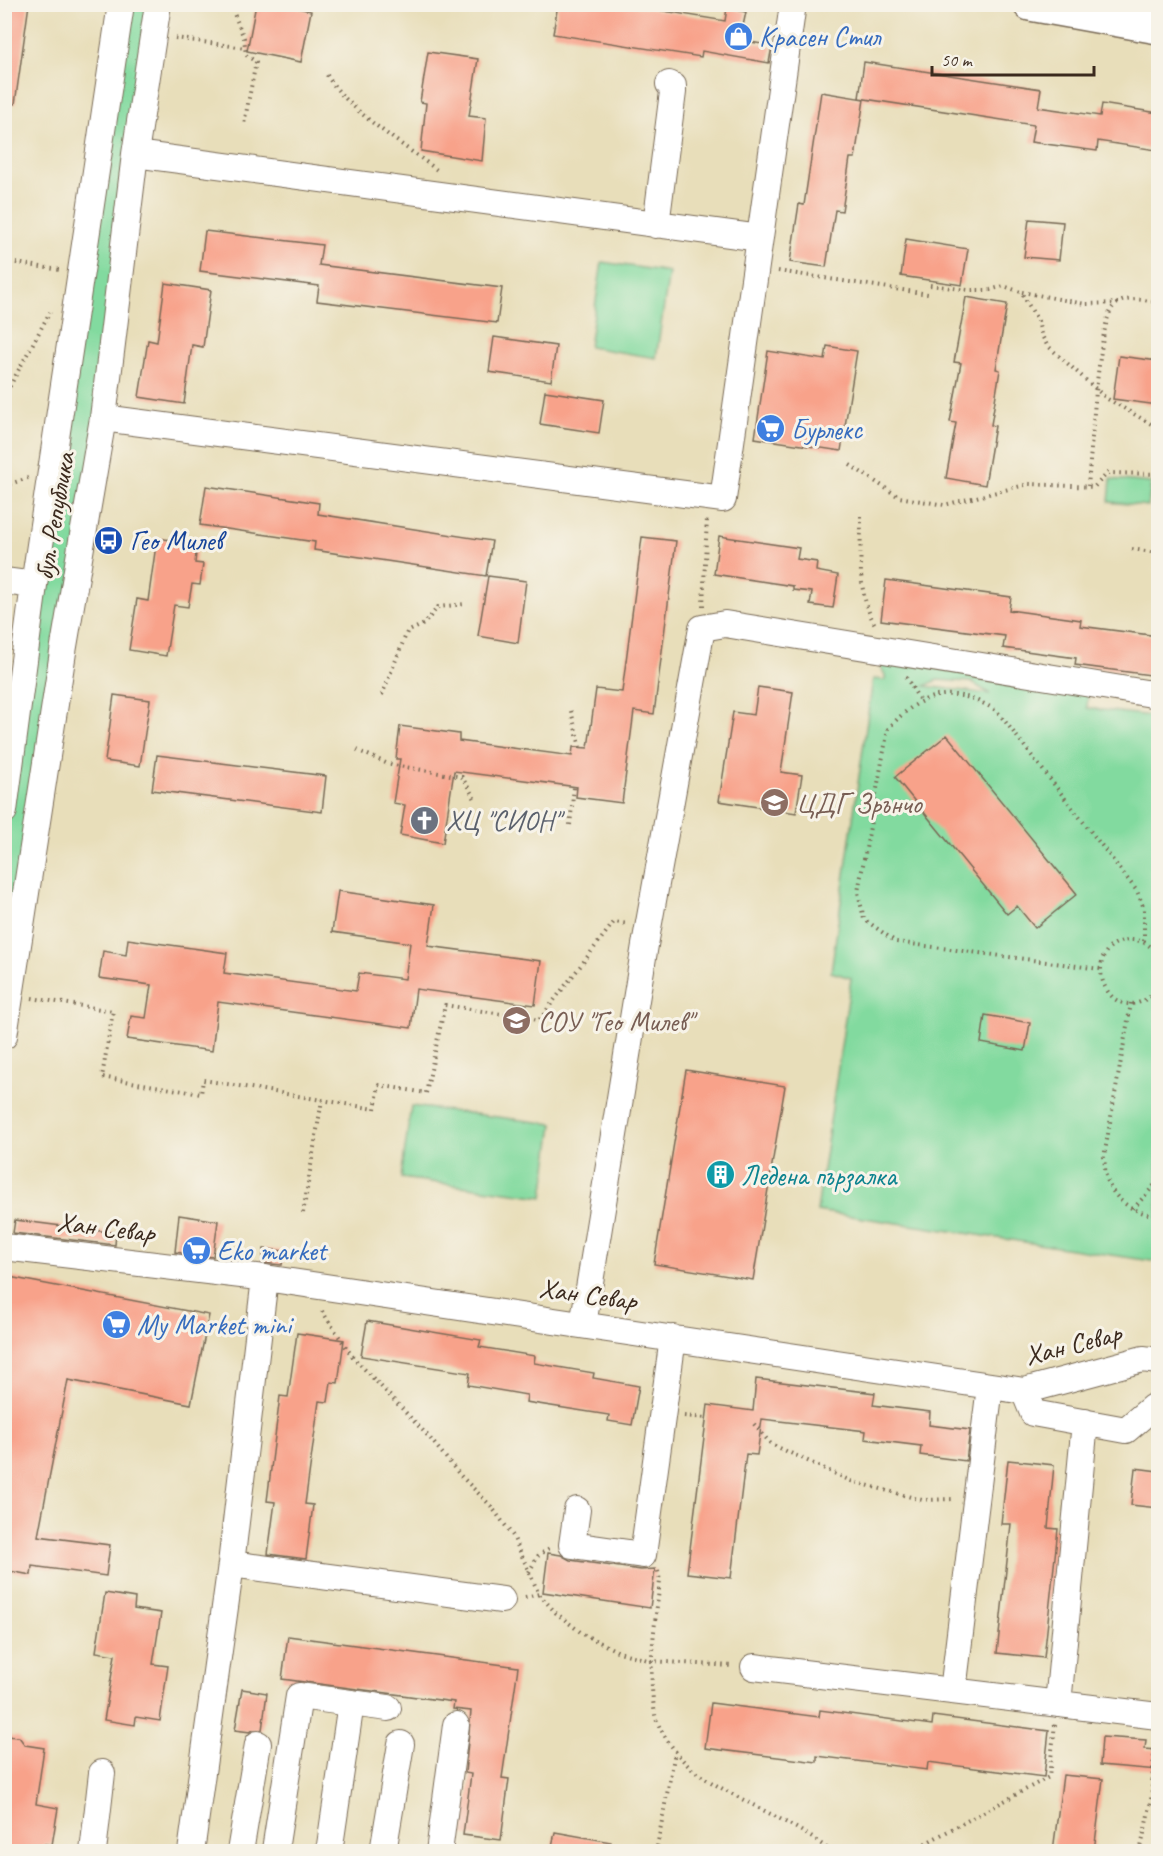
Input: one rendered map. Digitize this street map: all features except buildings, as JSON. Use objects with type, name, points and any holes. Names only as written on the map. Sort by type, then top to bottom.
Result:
[{"type":"main road","points":[[1030,4],[1158,27]]},
{"type":"street","name":"бул. Република","points":[[4,811],[34,585],[121,4]]},
{"type":"street","name":"бул. Република","points":[[4,1036],[63,652],[103,417],[135,154],[158,4]]},
{"type":"street","points":[[103,417],[723,499],[793,4]]},
{"type":"street","points":[[656,225],[673,92],[673,86],[669,84]]},
{"type":"street","points":[[135,154],[760,238]]},
{"type":"street","points":[[4,581],[34,585]]},
{"type":"street","points":[[584,1325],[648,927],[702,628],[725,624],[1158,694]]},
{"type":"street","name":"Хан Севар","points":[[4,1247],[265,1278],[1024,1391],[1143,1359],[1158,1362]]},
{"type":"street","points":[[191,1851],[231,1564],[265,1278]]},
{"type":"street","points":[[577,1510],[572,1545],[644,1555],[673,1338]]},
{"type":"street","points":[[953,1691],[990,1386]]},
{"type":"street","points":[[1024,1391],[1033,1413],[1126,1430],[1153,1407],[1158,1408]]},
{"type":"street","points":[[1058,1704],[1086,1422]]},
{"type":"street","points":[[231,1564],[502,1600]]},
{"type":"street","points":[[754,1667],[1157,1716]]},
{"type":"street","points":[[258,1744],[241,1848],[279,1851],[299,1696],[388,1708]]},
{"type":"street","points":[[329,1851],[351,1703]]},
{"type":"street","points":[[439,1851],[456,1725]]},
{"type":"street","points":[[383,1851],[401,1744]]},
{"type":"street","points":[[93,1851],[102,1773]]},
{"type":"path","points":[[230,4],[244,38],[246,55],[255,62],[244,124]]},
{"type":"path","points":[[175,38],[246,48]]},
{"type":"path","points":[[327,75],[335,88],[383,130],[439,171],[460,199]]},
{"type":"path","points":[[4,261],[66,271],[60,279]]},
{"type":"path","points":[[756,268],[928,294]]},
{"type":"path","points":[[930,285],[968,290],[990,290],[1004,286],[1054,300],[1086,304],[1118,303],[1132,299],[1157,302]]},
{"type":"path","points":[[1021,292],[1038,321],[1047,345],[1097,390],[1116,404],[1158,428]]},
{"type":"path","points":[[1088,486],[1103,338],[1107,320],[1113,307],[1118,303]]},
{"type":"path","points":[[4,397],[50,314],[51,304]]},
{"type":"path","points":[[850,465],[899,497],[944,505],[1029,484],[1094,487],[1108,473],[1158,474]]},
{"type":"path","points":[[702,628],[708,497]]},
{"type":"path","points":[[861,516],[862,588],[870,617],[920,701]]},
{"type":"path","points":[[1132,549],[1158,553]]},
{"type":"path","points":[[382,695],[407,632],[424,624],[438,607],[465,603]]},
{"type":"path","points":[[1100,969],[896,942],[864,919],[858,892],[888,729],[902,713],[920,701],[940,695],[958,695],[978,699],[996,711],[1137,891],[1144,908],[1144,942]]},
{"type":"path","points":[[571,711],[580,747]]},
{"type":"path","points":[[357,750],[388,764],[462,777],[476,799]]},
{"type":"path","points":[[570,825],[574,787]]},
{"type":"path","points":[[11,995],[113,1011],[102,1077],[201,1094],[203,1080],[375,1109],[379,1085],[426,1093],[445,1005],[539,1020],[614,922],[648,927]]},
{"type":"path","points":[[1158,955],[1154,948],[1144,942],[1133,939],[1122,941],[1104,955],[1100,969],[1104,987],[1111,996],[1120,1001],[1131,1003],[1149,998],[1158,990]]},
{"type":"path","points":[[1131,1003],[1104,1157],[1108,1182],[1123,1203],[1140,1213],[1158,1216]]},
{"type":"path","points":[[303,1214],[322,1100]]},
{"type":"path","points":[[1133,1209],[1158,1181]]},
{"type":"path","points":[[304,1284],[352,1356],[491,1506],[513,1536],[539,1594],[556,1612],[583,1634],[619,1652],[651,1661],[754,1667]]},
{"type":"path","points":[[754,1424],[771,1444],[851,1481],[921,1500],[949,1498],[976,1503]]},
{"type":"path","points":[[529,1573],[538,1556],[549,1547],[572,1545]]},
{"type":"path","points":[[644,1555],[657,1566],[660,1581],[651,1661],[655,1716],[675,1752],[695,1772],[789,1822],[832,1851]]},
{"type":"path","points":[[909,1851],[1049,1777],[1058,1704]]},
{"type":"path","points":[[1140,1851],[1146,1830],[1152,1788],[1157,1716]]},
{"type":"path","points":[[656,1851],[675,1752]]},
{"type":"path","points":[[1152,1788],[1158,1789]]},
{"type":"green space","points":[[121,5],[158,5],[5,1036],[5,811]]},
{"type":"green space","points":[[602,262],[669,272],[656,358],[589,347]]},
{"type":"green space","points":[[1111,479],[1151,483],[1148,506],[1109,502]]},
{"type":"green space","points":[[875,656],[1089,682],[1087,708],[1158,717],[1158,1262],[817,1211],[851,978],[831,972],[873,679],[885,680],[885,675]],"holes":[[[937,680],[971,682],[990,694],[925,686]]]},
{"type":"green space","points":[[411,1106],[553,1124],[543,1197],[401,1178]]},
{"type":"place","name":"Красен Стил","points":[[738,36]]},
{"type":"place","name":"Бурлекс","points":[[770,429]]},
{"type":"place","name":"Гео Милев","points":[[109,540]]},
{"type":"place","name":"ЦДГ Зрънчо","points":[[775,803]]},
{"type":"place","name":"ХЦ \"СИОН\"","points":[[425,820]]},
{"type":"place","name":"СОУ \"Гео Милев\"","points":[[517,1021]]},
{"type":"place","name":"Ледена пързалка","points":[[720,1175]]},
{"type":"place","name":"Eko market","points":[[196,1250]]},
{"type":"place","name":"My Market mini","points":[[116,1324]]}]
